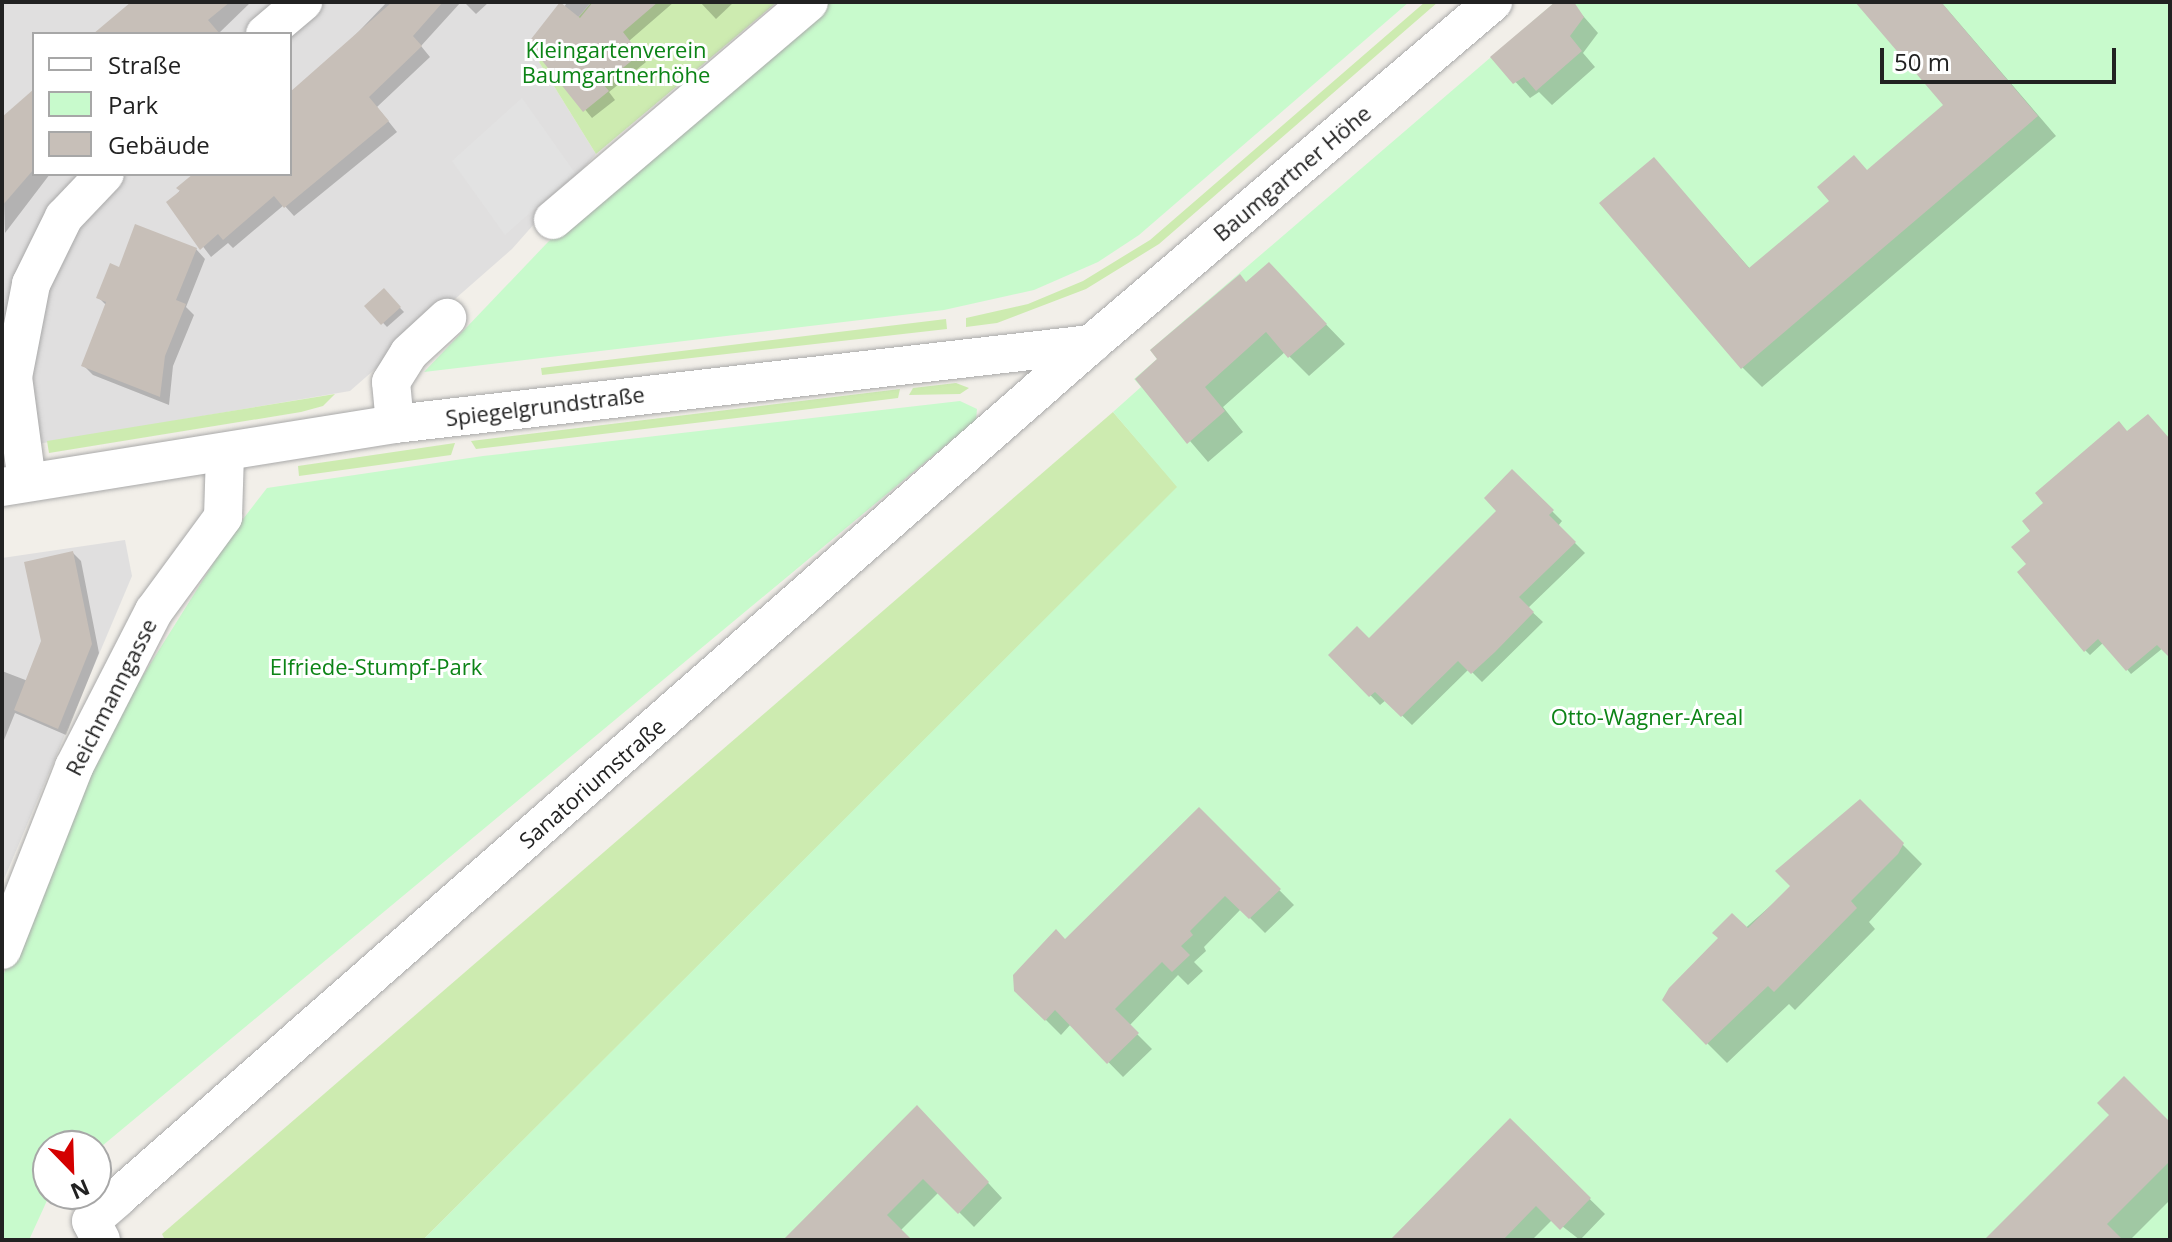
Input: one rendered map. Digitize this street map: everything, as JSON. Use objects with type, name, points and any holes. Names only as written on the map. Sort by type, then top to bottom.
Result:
[{"type":"street","points":[[267,32],[303,2]]},
{"type":"street","points":[[553,220],[809,2]]},
{"type":"street","name":"Baumgartner Höhe","points":[[1091,344],[1493,2]]},
{"type":"street","points":[[14,485],[13,377],[31,284],[64,217],[103,176]]},
{"type":"street","points":[[395,424],[391,382],[409,353],[447,318]]},
{"type":"street","name":"Spiegelgrundstraße","points":[[14,485],[395,424],[1091,344]]},
{"type":"street","name":"Sanatoriumstraße","points":[[96,1231],[1091,344]]},
{"type":"street","name":"Reichmanngasse","points":[[2,950],[81,753],[154,611],[223,517],[225,453]]},
{"type":"shaded area","points":[[2,2],[591,2],[539,62],[596,154],[512,249],[350,391],[2,450]]},
{"type":"shaded area","points":[[522,98],[575,173],[505,235],[452,161]]},
{"type":"shaded area","points":[[125,540],[132,576],[2,884],[2,558]]},
{"type":"green space","name":"Kleingartenverein Baumgartnerhöhe","points":[[592,2],[777,2],[596,154],[539,62]]},
{"type":"green space","points":[[828,2],[1409,2],[1139,235],[1098,262],[1034,290],[944,310],[424,372],[548,242]]},
{"type":"green space","points":[[1425,2],[1438,2],[1159,244],[1086,289],[997,323],[966,327],[966,318],[1028,304],[1083,281],[1150,240]]},
{"type":"green space","name":"Otto-Wagner-Areal","points":[[1555,2],[2170,2],[2170,1240],[423,1240],[1177,487],[1113,412],[1141,387],[1134,379],[1157,359],[1150,350]]},
{"type":"green space","points":[[946,319],[947,329],[542,375],[541,368]]},
{"type":"green space","points":[[956,383],[969,388],[960,394],[909,395],[913,388]]},
{"type":"green space","points":[[900,389],[898,398],[762,415],[476,449],[471,441]]},
{"type":"green space","points":[[335,394],[323,406],[301,412],[49,453],[47,441]]},
{"type":"green space","name":"Elfriede-Stumpf-Park","points":[[960,401],[977,409],[976,420],[112,1138],[112,1130],[32,1130],[32,1210],[43,1210],[29,1240],[2,1240],[2,978],[95,752],[233,532],[267,488],[483,456]]},
{"type":"green space","points":[[1113,412],[1178,487],[423,1240],[165,1240],[162,1234]]},
{"type":"green space","points":[[455,443],[451,455],[299,476],[298,466]]},
{"type":"building","points":[[131,2],[230,2],[208,20],[218,32],[95,32]]},
{"type":"building","points":[[392,2],[443,2],[413,36],[422,46],[369,97],[389,121],[284,208],[274,196],[223,240],[218,234],[200,250],[166,202],[180,191],[176,188],[191,176],[292,176],[292,90]]},
{"type":"building","points":[[560,2],[580,18],[593,2],[658,2],[623,32],[640,54],[603,84],[609,91],[583,112],[528,43]]},
{"type":"building","points":[[1555,2],[1574,2],[1584,17],[1570,36],[1582,51],[1536,91],[1524,77],[1513,84],[1490,57]]},
{"type":"building","points":[[1855,2],[1941,2],[2038,116],[1741,369],[1599,203],[1654,157],[1749,268],[1829,201],[1817,187],[1854,155],[1867,170],[1943,105]]},
{"type":"building","points":[[32,91],[32,171],[2,206],[2,117]]},
{"type":"building","points":[[135,224],[197,248],[176,300],[186,304],[165,356],[160,397],[81,366],[106,302],[96,298],[110,263],[119,267]]},
{"type":"building","points":[[1269,262],[1327,324],[1288,358],[1266,332],[1205,387],[1225,411],[1187,444],[1135,379],[1157,359],[1150,350],[1240,274],[1246,282]]},
{"type":"building","points":[[384,288],[401,307],[381,325],[364,306]]},
{"type":"building","points":[[2148,414],[2170,439],[2170,658],[2157,645],[2126,671],[2098,639],[2084,652],[2017,572],[2026,564],[2011,547],[2030,531],[2022,521],[2043,503],[2035,493],[2119,421],[2127,431]]},
{"type":"building","points":[[1512,469],[1554,510],[1549,515],[1576,542],[1519,597],[1534,612],[1495,652],[1471,674],[1458,661],[1401,717],[1375,692],[1369,697],[1328,655],[1357,626],[1369,638],[1496,511],[1484,498]]},
{"type":"building","points":[[73,551],[92,644],[58,729],[14,710],[41,641],[24,562]]},
{"type":"building","points":[[1860,799],[1904,843],[1898,854],[1851,901],[1857,908],[1774,992],[1768,986],[1706,1045],[1662,1000],[1669,988],[1718,938],[1712,933],[1732,913],[1748,928],[1790,886],[1775,871]]},
{"type":"building","points":[[1199,807],[1281,889],[1249,919],[1225,896],[1190,931],[1193,935],[1181,946],[1190,955],[1172,972],[1162,962],[1115,1009],[1139,1033],[1107,1064],[1055,1010],[1045,1021],[1014,991],[1013,975],[1056,929],[1065,939]]},
{"type":"building","points":[[2124,1076],[2170,1122],[2170,1161],[2107,1224],[2123,1240],[1984,1240],[2109,1115],[2097,1103]]},
{"type":"building","points":[[917,1105],[989,1182],[958,1214],[923,1179],[887,1215],[912,1240],[783,1240]]},
{"type":"building","points":[[1510,1118],[1591,1198],[1560,1230],[1536,1206],[1503,1240],[1390,1240]]}]
